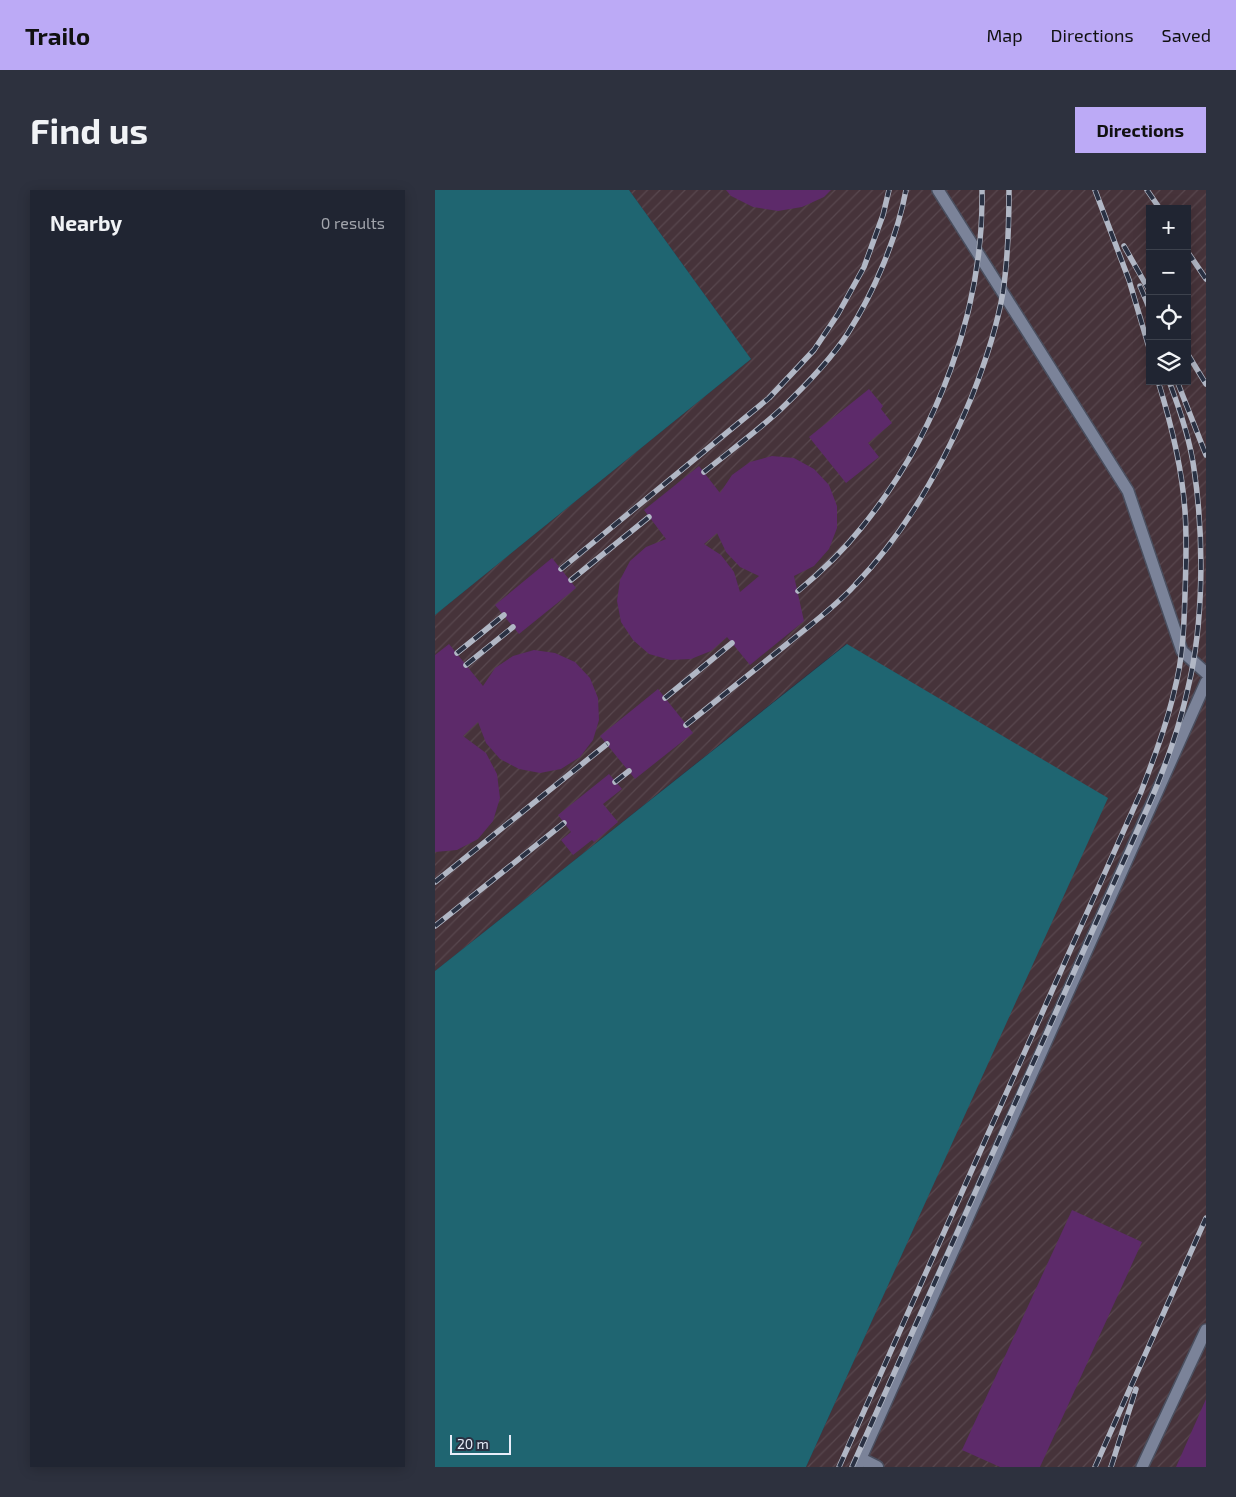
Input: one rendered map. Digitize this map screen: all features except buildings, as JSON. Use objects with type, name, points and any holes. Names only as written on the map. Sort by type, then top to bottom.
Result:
[{"type":"street","points":[[859,1463],[877,1467]]},
{"type":"lane","points":[[938,190],[1128,492],[1182,651],[1206,673]]},
{"type":"lane","points":[[859,1463],[1206,682]]},
{"type":"lane","points":[[1142,1467],[1206,1330]]},
{"type":"shaded area","points":[[435,190],[629,190],[751,359],[435,615]]},
{"type":"shaded area","points":[[629,190],[1206,190],[1206,1467],[806,1467],[1107,798],[846,644],[435,971],[435,615],[751,359]]},
{"type":"shaded area","points":[[847,644],[1108,798],[806,1467],[435,1467],[435,971]]},
{"type":"railway","points":[[561,569],[769,398],[814,350],[838,314],[864,267],[883,215],[889,190]]},
{"type":"railway","points":[[704,472],[780,410],[816,373],[841,343],[867,300],[891,246],[906,190]]},
{"type":"railway","points":[[798,591],[831,561],[862,527],[889,491],[913,452],[933,411],[951,369],[965,325],[975,280],[982,190]]},
{"type":"railway","points":[[686,725],[822,616],[847,593],[891,543],[922,496],[961,422],[977,383],[994,332],[1003,292],[1006,266],[1009,190]]},
{"type":"railway","points":[[1095,190],[1129,280],[1147,340]]},
{"type":"railway","points":[[1147,190],[1157,205]]},
{"type":"railway","points":[[1124,246],[1146,285]]},
{"type":"railway","points":[[1191,257],[1206,279]]},
{"type":"railway","points":[[1140,286],[1146,300]]},
{"type":"railway","points":[[1191,360],[1206,384]]},
{"type":"railway","points":[[839,1467],[1141,792],[1168,715],[1178,676],[1183,641],[1186,532],[1184,495],[1179,462],[1159,385]]},
{"type":"railway","points":[[852,1467],[1148,807],[1176,733],[1188,688],[1197,635],[1200,607],[1201,550],[1200,522],[1190,447],[1170,385]]},
{"type":"railway","points":[[1179,385],[1206,455]]},
{"type":"railway","points":[[571,580],[649,517]]},
{"type":"railway","points":[[457,653],[504,615]]},
{"type":"railway","points":[[466,665],[513,627]]},
{"type":"railway","points":[[665,698],[732,643]]},
{"type":"railway","points":[[435,882],[607,744]]},
{"type":"railway","points":[[615,782],[629,771]]},
{"type":"railway","points":[[435,926],[564,823]]},
{"type":"railway","points":[[1095,1467],[1206,1218]]},
{"type":"railway","points":[[1111,1467],[1136,1389]]}]
